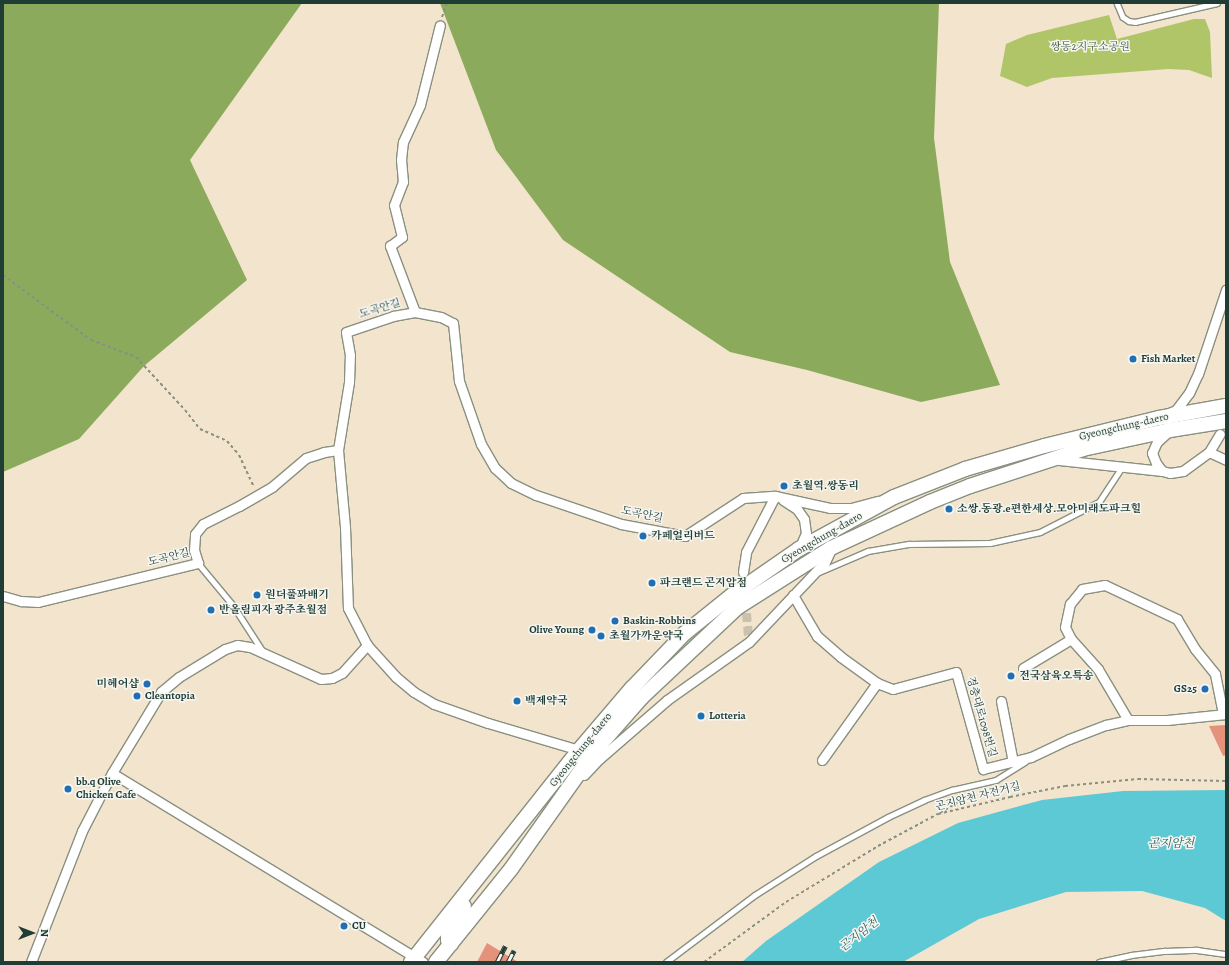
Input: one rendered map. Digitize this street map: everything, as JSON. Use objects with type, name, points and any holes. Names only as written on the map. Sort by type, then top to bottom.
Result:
[{"type":"main road","name":"Gyeongchung-daero","points":[[416,960],[464,896],[579,750],[632,688],[685,633],[731,596],[798,549],[894,497],[965,469],[1022,452],[1158,418],[1226,406]]},
{"type":"main road","name":"Gyeongchung-daero","points":[[436,962],[511,869],[593,753],[642,696],[738,607],[831,548],[930,502],[970,486],[1084,449],[1170,430],[1223,428]]},
{"type":"main road","points":[[451,944],[448,940],[448,935],[463,912],[464,896]]},
{"type":"street","points":[[415,312],[390,246],[402,237],[394,205],[403,182],[401,160],[403,142],[420,105],[440,25]]},
{"type":"street","points":[[1158,418],[1176,410],[1189,393],[1198,374],[1226,290]]},
{"type":"street","name":"도곡안길","points":[[3,596],[21,601],[38,602],[198,563],[194,550],[195,534],[203,524],[273,486],[306,458],[324,452],[338,450],[349,382],[350,355],[346,332],[393,316],[415,312],[441,317],[453,323],[459,381],[481,444],[495,468],[511,483],[536,495],[621,524],[684,536],[744,498],[774,496],[830,508],[851,508],[894,497]]},
{"type":"street","points":[[1048,460],[1065,460],[1170,473],[1183,471],[1209,452],[1223,428]]},
{"type":"street","points":[[1162,471],[1156,463],[1152,453],[1157,442],[1170,430]]},
{"type":"street","points":[[338,450],[345,527],[348,608],[367,645],[396,677],[414,692],[434,704],[488,723],[579,750]]},
{"type":"street","points":[[1209,452],[1226,460]]},
{"type":"street","points":[[743,572],[746,552],[774,496],[796,509],[804,519],[806,533],[798,549]]},
{"type":"street","points":[[561,799],[599,759],[667,700],[749,642],[825,562],[831,548]]},
{"type":"street","points":[[1128,720],[1098,669],[1071,639],[1065,627],[1070,604],[1082,589],[1105,585],[1177,618],[1195,649],[1215,674],[1224,714]]},
{"type":"street","name":"경충대로1098번길","points":[[793,595],[817,636],[841,657],[877,683],[893,689],[956,672],[983,769],[1031,757],[1069,739],[1106,725],[1128,720],[1167,720],[1224,714]]},
{"type":"street","points":[[1023,668],[1071,639]]},
{"type":"street","points":[[31,962],[82,831],[112,773],[161,692],[180,677],[225,649],[237,645],[250,647],[263,652],[321,679],[332,678],[342,673],[367,645]]},
{"type":"street","points":[[822,760],[877,683]]},
{"type":"street","points":[[1001,701],[1013,762]]},
{"type":"street","points":[[112,773],[416,960]]},
{"type":"lane","points":[[1117,3],[1123,17],[1129,21],[1135,22],[1217,3]]},
{"type":"lane","points":[[814,574],[868,551],[909,544],[990,543],[1040,532],[1099,502],[1122,468]]},
{"type":"lane","points":[[198,563],[233,605],[263,652]]},
{"type":"lane","points":[[666,962],[755,895],[816,856],[888,817],[924,800],[952,790],[996,780],[1031,757]]},
{"type":"lane","points":[[1099,962],[1131,955],[1165,951],[1197,950],[1226,954]]},
{"type":"path","points":[[440,25],[442,14],[447,3]]},
{"type":"path","points":[[3,275],[91,340],[136,357],[185,410],[200,429],[227,441],[239,455],[258,495]]},
{"type":"path","name":"곤지암천 자전거길","points":[[704,962],[786,902],[878,846],[938,814],[1010,796],[1065,786],[1138,779],[1226,781]]},
{"type":"path","points":[[938,814],[976,791]]},
{"type":"green space","points":[[3,3],[302,3],[190,160],[247,280],[144,366],[79,439],[3,472]]},
{"type":"green space","points":[[440,3],[939,3],[934,138],[950,262],[1000,385],[921,402],[807,370],[730,352],[563,240],[496,150]]},
{"type":"green space","name":"쌍동2지구소공원","points":[[1109,15],[1117,39],[1194,19],[1205,19],[1210,32],[1212,78],[1189,70],[1168,69],[1052,78],[1027,87],[1000,76],[1006,44],[1027,35]]},
{"type":"water","name":"곤지암천","points":[[1226,790],[1226,921],[1205,908],[1142,891],[1066,892],[979,919],[903,962],[742,962],[766,941],[879,862],[958,823],[1042,800],[1123,791]]},
{"type":"building","points":[[1226,725],[1226,755],[1223,756],[1209,726]]},
{"type":"building","points":[[487,943],[518,962],[477,962]]},
{"type":"tunnel","points":[[743,572],[749,642]]},
{"type":"railway","points":[[497,962],[505,946]]},
{"type":"railway","points":[[508,962],[514,950]]},
{"type":"place","name":"Fish Market","points":[[1133,359]]},
{"type":"place","name":"초월역.쌍동리","points":[[784,486]]},
{"type":"place","name":"소쌍.동광.e편한세상.모아미래도파크힐","points":[[949,509]]},
{"type":"place","name":"카페얼리버드","points":[[643,536]]},
{"type":"place","name":"파크랜드 곤지암점","points":[[652,583]]},
{"type":"place","name":"원더풀꽈배기","points":[[257,595]]},
{"type":"place","name":"반올림피자 광주초월점","points":[[211,610]]},
{"type":"place","name":"Baskin-Robbins","points":[[615,621]]},
{"type":"place","name":"Olive Young","points":[[592,630]]},
{"type":"place","name":"초월가까운약국","points":[[601,636]]},
{"type":"place","name":"전국삼육오특송","points":[[1011,676]]},
{"type":"place","name":"미헤어샵","points":[[147,684]]},
{"type":"place","name":"GS25","points":[[1205,689]]},
{"type":"place","name":"Cleantopia","points":[[137,696]]},
{"type":"place","name":"백제약국","points":[[517,701]]},
{"type":"place","name":"Lotteria","points":[[701,716]]},
{"type":"place","name":"bb.q Olive Chicken Cafe","points":[[68,789]]},
{"type":"place","name":"CU","points":[[344,926]]}]
